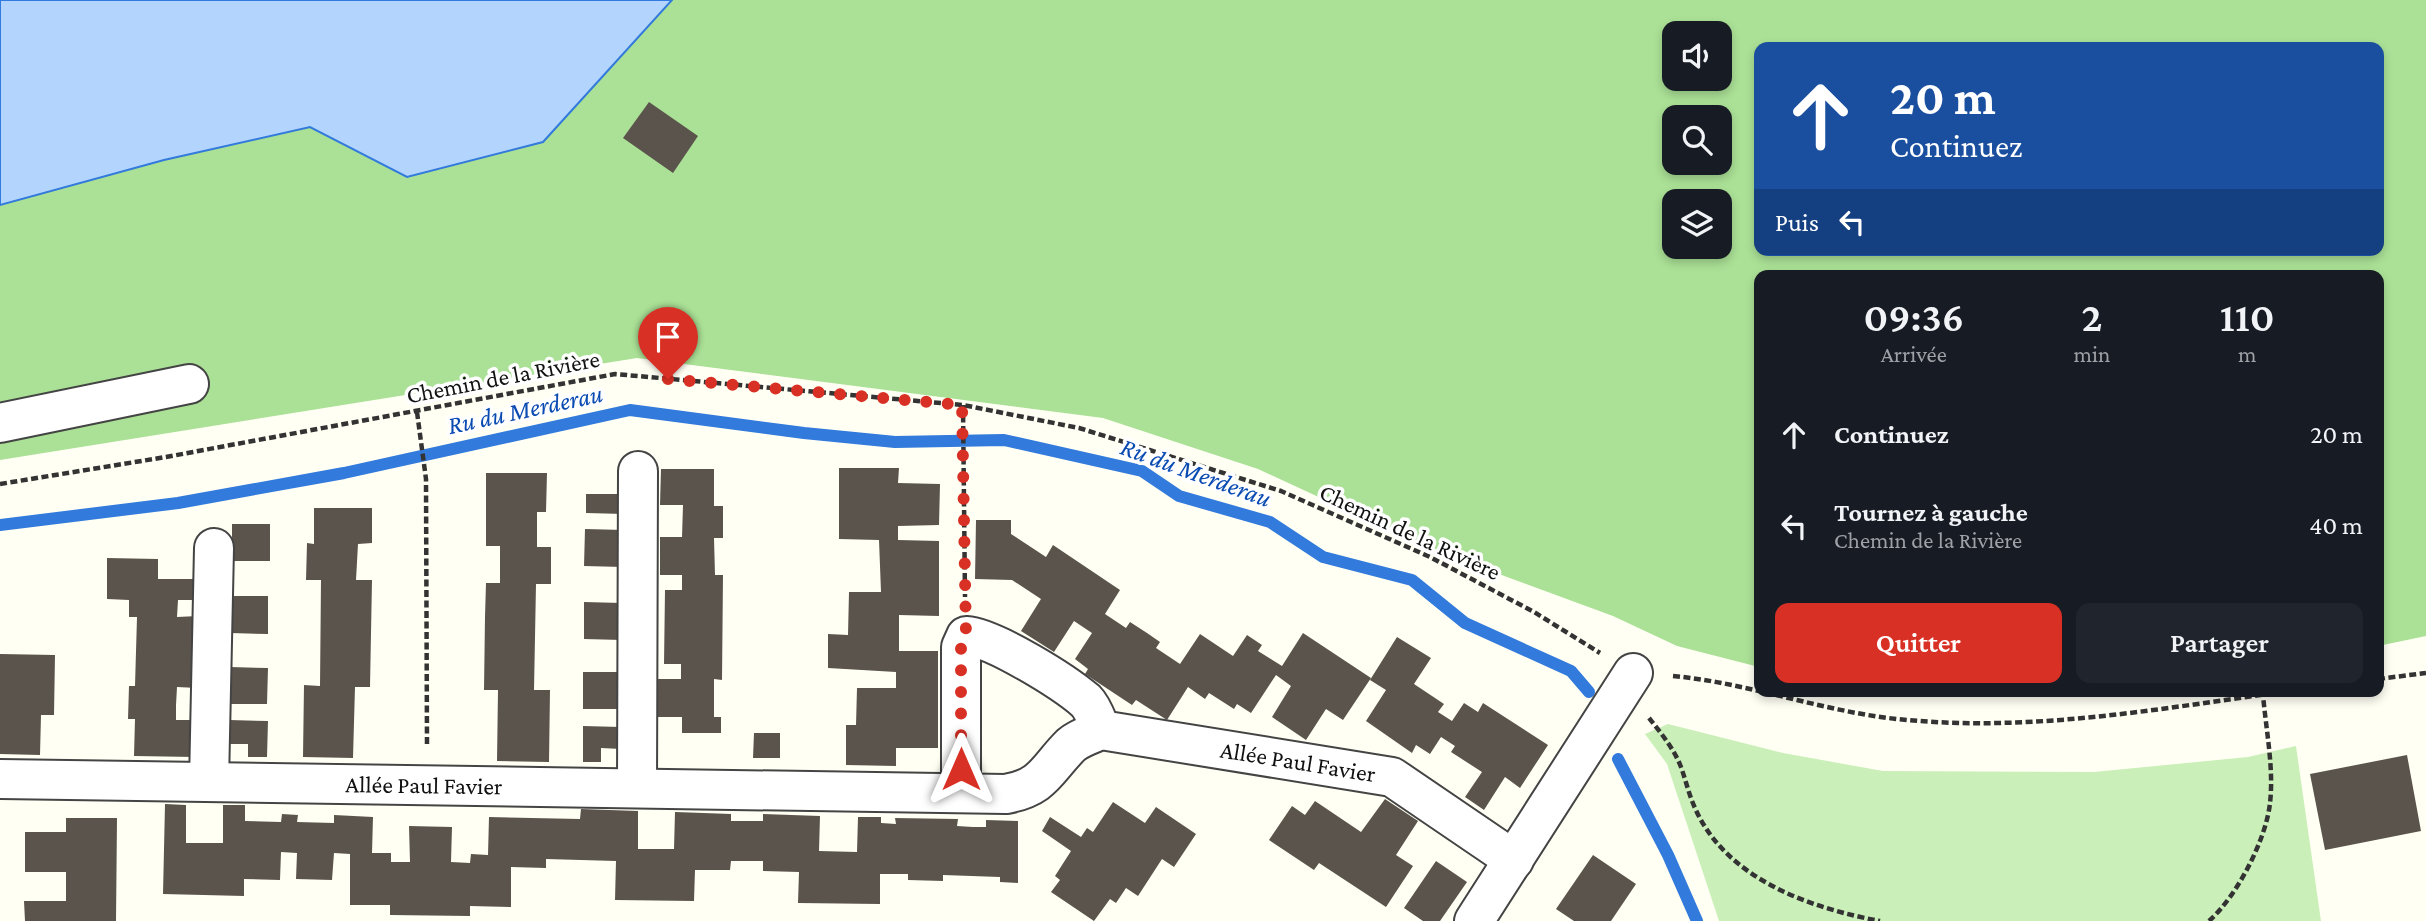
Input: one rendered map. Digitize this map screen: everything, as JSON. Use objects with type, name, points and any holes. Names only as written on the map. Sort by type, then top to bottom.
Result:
[{"type":"street","points":[[0,423],[190,384]]},
{"type":"street","points":[[637,786],[638,471]]},
{"type":"street","points":[[209,782],[214,548]]},
{"type":"street","points":[[961,793],[961,647],[966,636],[979,637],[1048,674],[1088,703],[1101,730]]},
{"type":"street","points":[[1474,921],[1628,681]]},
{"type":"street","name":"Allée Paul Favier","points":[[0,779],[637,786],[1006,794],[1027,790],[1040,782],[1073,743],[1101,730],[1392,777],[1514,860]]},
{"type":"path","name":"Chemin de la Rivière","points":[[0,484],[417,412],[615,374],[962,405],[1079,428],[1281,491],[1430,557],[1534,612],[1628,681]]},
{"type":"path","points":[[962,405],[961,476],[966,636]]},
{"type":"path","points":[[417,412],[426,479],[427,785]]},
{"type":"path","points":[[2384,678],[2426,673]]},
{"type":"path","points":[[1628,681],[1696,678],[1754,691]]},
{"type":"path","points":[[1628,681],[1680,764],[1703,824],[1734,859],[1798,899],[1825,910],[1880,921]]},
{"type":"path","points":[[1781,697],[1853,713],[1944,723],[2045,722],[2154,712],[2250,697]]},
{"type":"path","points":[[2209,921],[2222,909],[2242,878],[2257,846],[2270,804],[2263,697]]},
{"type":"green space","points":[[672,0],[2426,0],[2426,636],[2384,645],[2384,270],[1754,270],[1754,666],[1677,646],[1613,616],[1431,549],[1258,469],[1103,418],[637,358],[0,460],[0,205],[164,160],[310,127],[407,177],[543,142]]},
{"type":"green space","points":[[1668,724],[1783,753],[1883,771],[2094,772],[2248,757],[2296,746],[2321,921],[1719,921],[1667,764],[1645,734]]},
{"type":"water","points":[[0,0],[672,0],[543,142],[407,177],[310,127],[164,160],[0,205]]},
{"type":"building","points":[[649,102],[698,136],[673,173],[623,138]]},
{"type":"building","points":[[839,468],[899,468],[898,483],[940,484],[939,525],[898,526],[898,540],[939,541],[939,616],[899,615],[899,651],[938,651],[938,748],[896,748],[896,766],[846,765],[846,725],[856,725],[857,688],[896,688],[896,672],[828,668],[828,634],[848,635],[849,592],[881,592],[879,540],[839,539]]},
{"type":"building","points":[[661,469],[714,469],[714,506],[723,506],[723,538],[714,538],[715,575],[723,575],[722,680],[714,679],[714,717],[721,717],[721,733],[682,733],[682,717],[658,717],[658,679],[681,679],[681,664],[664,664],[665,590],[682,590],[682,575],[660,575],[660,537],[682,537],[683,505],[660,505]]},
{"type":"building","points":[[486,473],[547,473],[546,512],[537,512],[537,547],[551,547],[551,584],[536,584],[534,690],[550,690],[549,762],[497,761],[498,690],[484,690],[485,617],[486,583],[500,583],[500,546],[486,546]]},
{"type":"building","points":[[586,494],[624,494],[624,514],[586,513]]},
{"type":"building","points":[[314,508],[372,508],[372,543],[358,544],[356,580],[372,580],[370,687],[355,687],[353,758],[303,757],[304,685],[320,686],[321,580],[306,580],[307,543],[314,544]]},
{"type":"building","points":[[976,520],[1011,520],[1011,534],[1046,557],[1053,545],[1120,590],[1105,614],[1126,628],[1130,622],[1147,633],[1160,642],[1156,648],[1180,664],[1200,634],[1233,656],[1247,635],[1262,645],[1258,651],[1282,666],[1303,633],[1371,678],[1343,720],[1326,709],[1306,740],[1272,717],[1291,686],[1276,675],[1251,713],[1237,704],[1234,709],[1209,693],[1205,699],[1188,687],[1167,720],[1136,700],[1132,705],[1085,674],[1088,669],[1075,659],[1092,633],[1074,621],[1054,652],[1021,631],[1041,599],[1012,580],[975,579]]},
{"type":"building","points":[[232,524],[270,524],[270,561],[232,561]]},
{"type":"building","points":[[585,529],[624,530],[623,567],[584,566]]},
{"type":"building","points":[[107,558],[158,559],[158,579],[199,579],[198,600],[178,600],[177,617],[198,616],[197,688],[177,687],[176,705],[176,720],[196,720],[195,757],[134,756],[135,719],[128,719],[129,686],[135,686],[137,617],[129,617],[129,600],[107,599]]},
{"type":"building","points":[[231,596],[268,596],[268,634],[230,633]]},
{"type":"building","points":[[584,602],[622,603],[622,640],[584,639]]},
{"type":"building","points":[[1397,637],[1431,658],[1414,684],[1444,704],[1438,712],[1452,721],[1464,703],[1478,712],[1483,703],[1548,745],[1520,788],[1505,777],[1484,810],[1465,797],[1482,772],[1451,752],[1455,746],[1441,737],[1430,754],[1416,745],[1412,753],[1366,721],[1386,690],[1370,680]]},
{"type":"building","points":[[0,654],[55,655],[54,715],[41,715],[40,755],[0,754]]},
{"type":"building","points":[[230,667],[268,668],[267,704],[229,704]]},
{"type":"building","points":[[583,672],[622,672],[621,709],[583,709]]},
{"type":"building","points":[[229,720],[268,721],[267,757],[248,757],[248,744],[229,744]]},
{"type":"building","points":[[583,726],[621,727],[621,749],[601,748],[601,762],[583,762]]},
{"type":"building","points":[[754,733],[780,733],[780,758],[753,758]]},
{"type":"building","points":[[2407,755],[2421,831],[2325,850],[2310,774]]},
{"type":"building","points":[[1385,799],[1418,821],[1396,855],[1413,866],[1386,907],[1319,863],[1314,870],[1269,840],[1292,806],[1305,815],[1315,801],[1361,832]]},
{"type":"building","points":[[1113,802],[1145,823],[1156,807],[1196,834],[1174,867],[1162,859],[1138,896],[1126,888],[1116,903],[1110,899],[1094,921],[1051,892],[1060,880],[1055,876],[1071,851],[1042,831],[1050,817],[1081,837],[1087,828],[1093,832]]},
{"type":"building","points":[[165,804],[186,805],[186,843],[223,843],[223,805],[245,805],[245,821],[281,822],[282,814],[298,815],[297,822],[334,823],[334,815],[373,817],[372,853],[391,853],[391,862],[410,862],[409,826],[452,827],[451,862],[470,863],[471,854],[488,855],[489,817],[580,819],[581,809],[638,811],[638,849],[674,849],[675,812],[731,814],[731,821],[763,821],[763,814],[820,816],[819,851],[857,852],[858,817],[881,817],[881,823],[896,824],[895,818],[958,819],[957,826],[973,827],[986,827],[986,820],[1018,821],[1018,883],[1000,882],[1000,877],[943,875],[943,881],[908,880],[908,874],[880,874],[880,904],[798,903],[799,872],[763,871],[763,861],[731,861],[730,870],[695,870],[694,901],[615,900],[616,861],[546,859],[546,868],[511,867],[511,907],[470,906],[470,916],[390,915],[390,905],[350,905],[350,854],[334,853],[332,880],[296,879],[297,853],[281,852],[280,880],[244,879],[244,896],[163,894]]},
{"type":"building","points":[[66,818],[117,818],[116,921],[25,921],[24,901],[66,901],[66,872],[25,872],[25,832],[66,832]]},
{"type":"building","points":[[1593,855],[1636,884],[1611,921],[1574,921],[1556,909]]},
{"type":"building","points":[[1436,861],[1467,882],[1440,921],[1423,921],[1404,908]]},
{"type":"waterway","name":"Ru du Merderau","points":[[0,525],[178,503],[344,473],[630,410],[895,442],[1004,440],[1142,471],[1179,496],[1270,522],[1323,557],[1412,580],[1465,623],[1571,671],[1589,692]]},
{"type":"waterway","name":"Ru du Merderau","points":[[1618,759],[1668,855],[1697,921]]},
{"type":"route","points":[[668,379],[962,405],[961,476],[966,636],[961,647],[961,769]]}]
